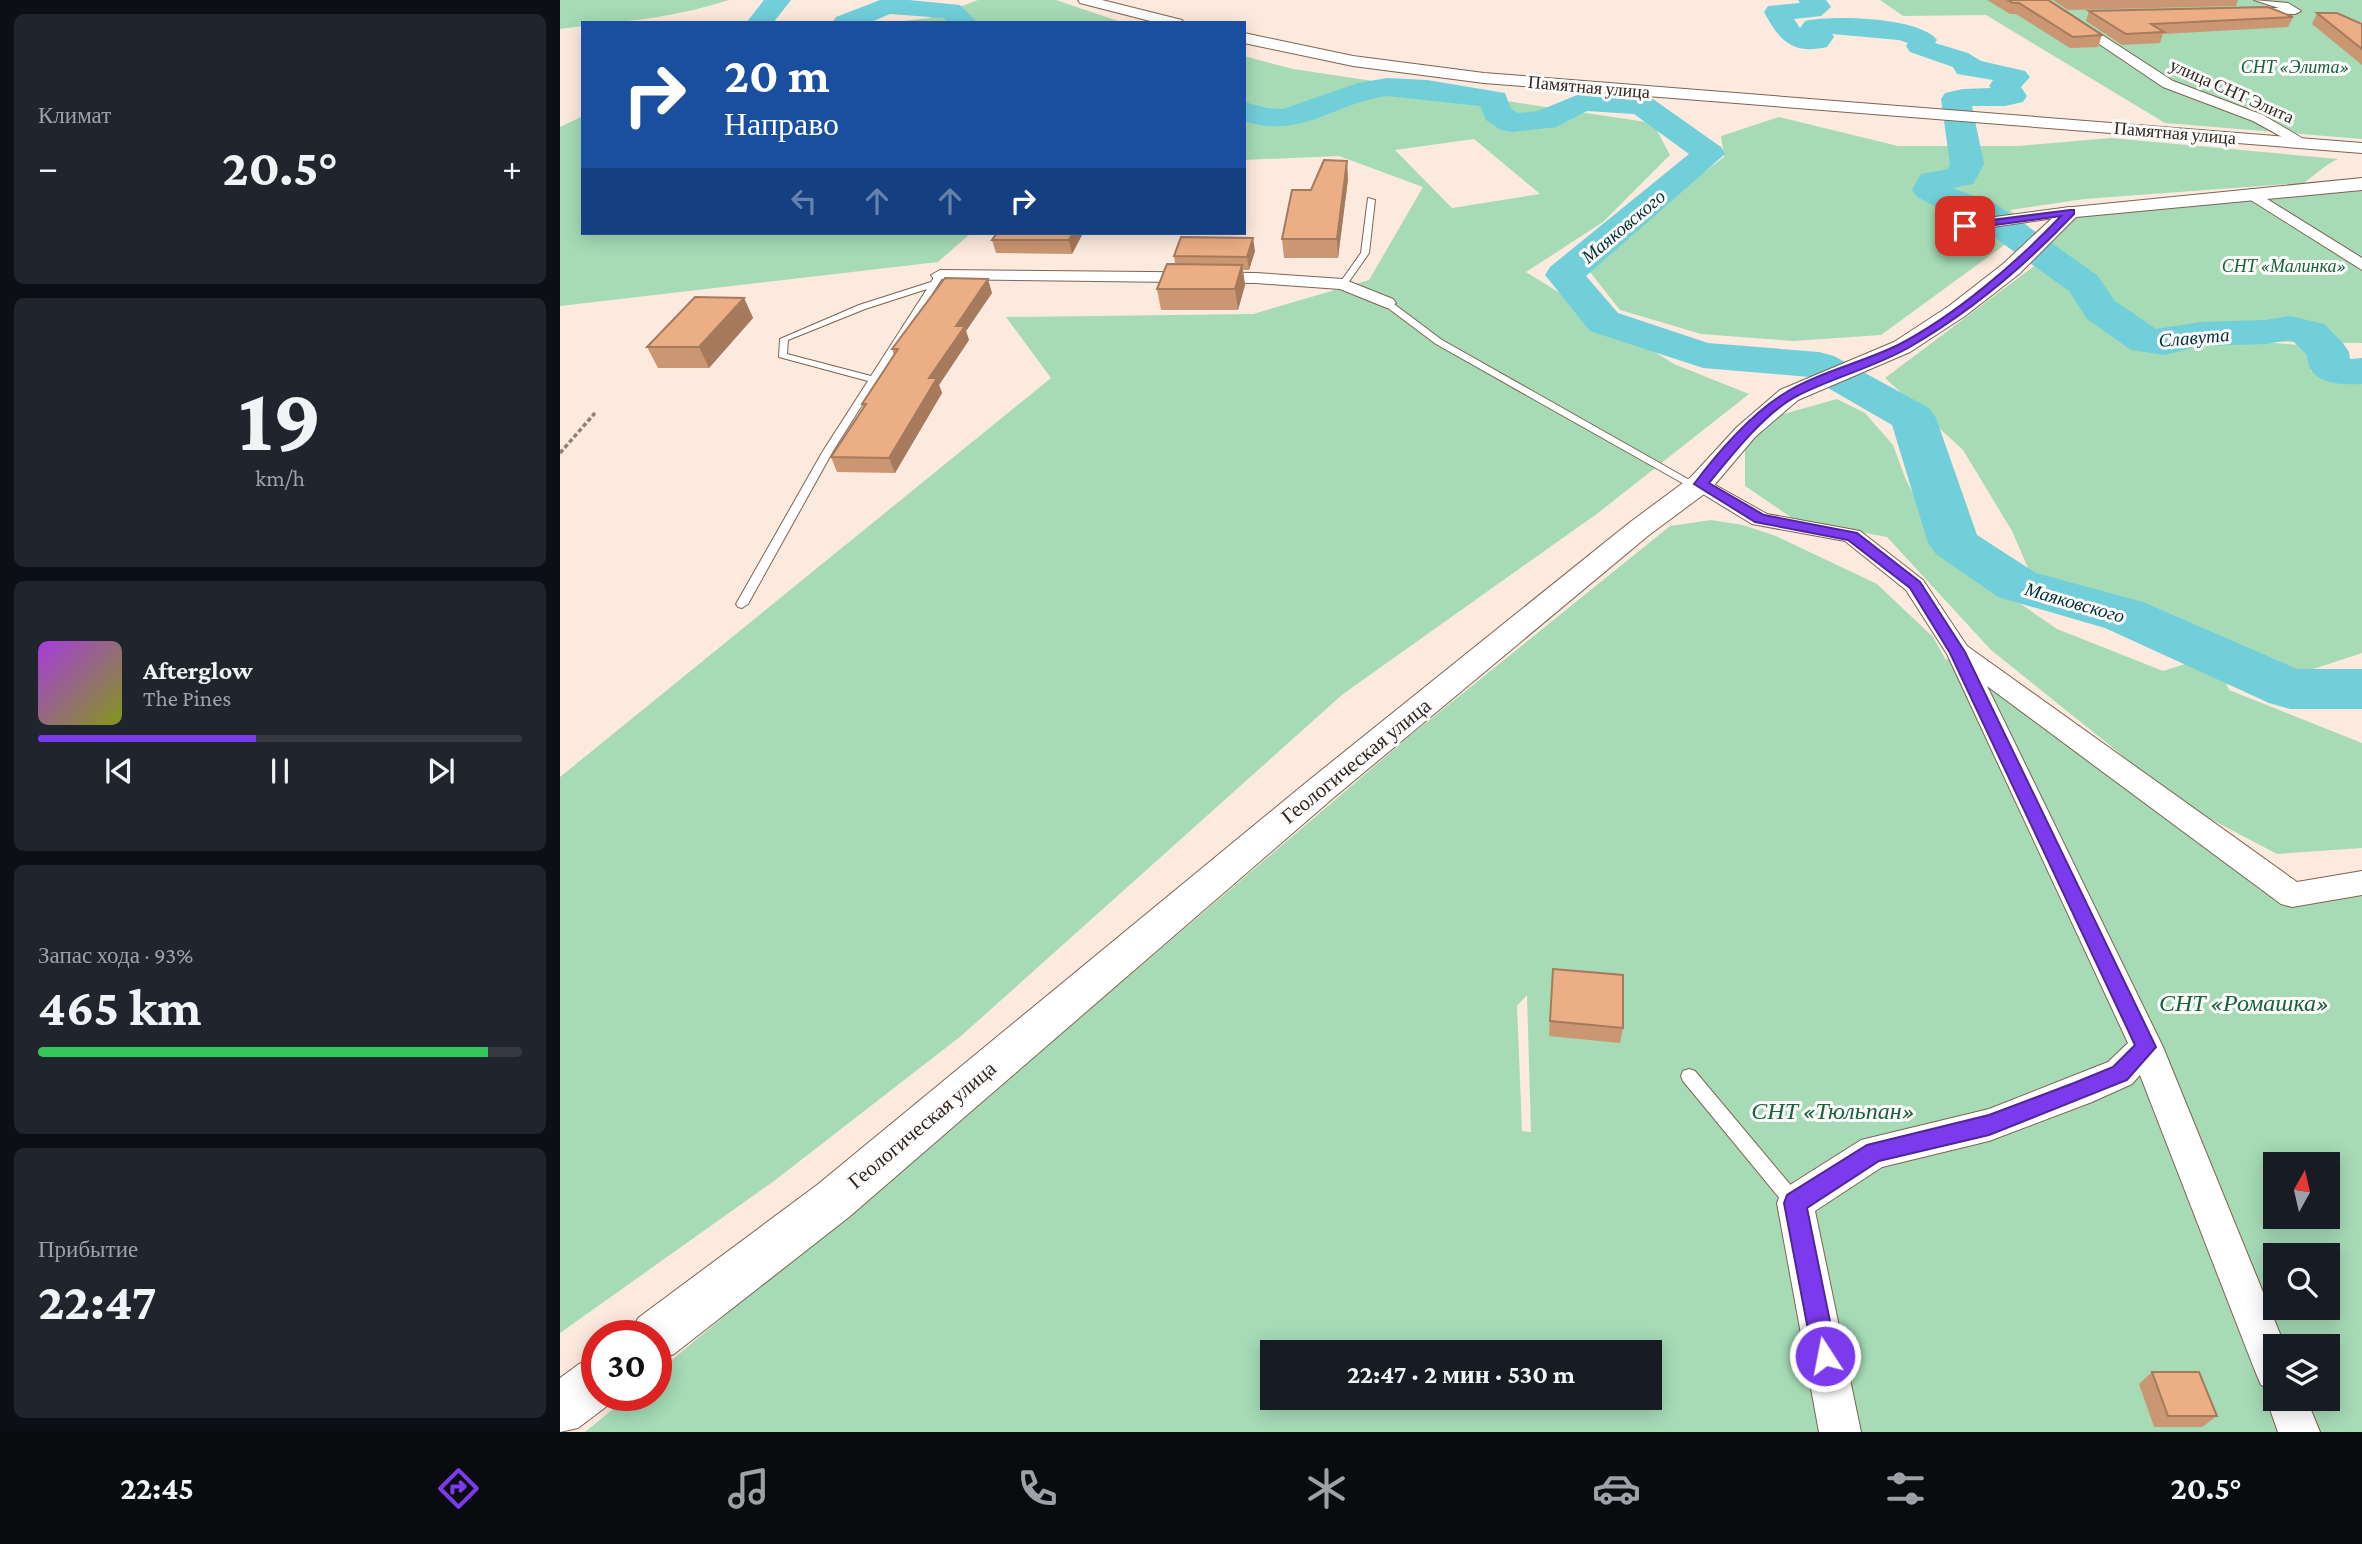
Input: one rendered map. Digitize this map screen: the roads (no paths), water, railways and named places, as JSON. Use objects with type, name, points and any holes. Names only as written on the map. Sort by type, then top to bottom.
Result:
[{"type":"street","points":[[1085,0],[1169,21]]},
{"type":"street","name":"улица СНТ Элита","points":[[2040,0],[2168,84],[2258,118],[2305,144]]},
{"type":"street","points":[[2260,0],[2299,7]]},
{"type":"street","points":[[2224,12],[2299,7]]},
{"type":"street","points":[[2068,16],[2094,16]]},
{"type":"street","name":"Памятная улица","points":[[1246,38],[1353,61],[1484,78],[2362,148]]},
{"type":"street","points":[[1965,226],[2070,212],[2362,184]]},
{"type":"street","points":[[2251,194],[2362,265]]},
{"type":"street","name":"Геологическая улица","points":[[672,1324],[833,1201],[1320,790],[1639,529],[1699,485],[1746,432],[1789,395],[1902,347],[1957,311],[2011,269],[2038,246],[2070,212]]},
{"type":"street","points":[[937,280],[1256,278],[1343,284],[1387,303]]},
{"type":"street","points":[[1699,485],[1760,519],[1852,536],[1915,585],[1958,652],[2146,1047],[2263,1341]]},
{"type":"street","points":[[1958,652],[2292,895],[2362,883]]},
{"type":"street","points":[[1840,1432],[1795,1203],[1874,1152],[1989,1125],[2080,1091],[2120,1073],[2146,1047]]},
{"type":"street","points":[[2291,1411],[2299,1432]]},
{"type":"lane","points":[[1343,284],[1365,253],[1371,200]]},
{"type":"lane","points":[[742,604],[872,379],[937,280]]},
{"type":"lane","points":[[872,379],[782,355],[784,339],[937,280]]},
{"type":"lane","points":[[1387,303],[1439,342],[1699,485]]},
{"type":"lane","points":[[1689,1076],[1795,1203]]},
{"type":"waterway","name":"Маяковского","points":[[761,21],[778,0]]},
{"type":"waterway","name":"Славута","points":[[1811,0],[1818,7],[1812,10],[1777,12],[1791,35],[1801,40],[1817,41],[1820,37],[1811,31],[1814,27],[1854,27],[1901,32],[1923,40],[1920,46],[1926,49],[1964,62],[1969,65],[1967,68],[2015,77],[2004,86],[2012,96],[1956,99],[1967,164],[1961,177],[1933,181],[1929,190],[1983,212],[2083,283],[2101,310],[2146,341],[2165,342],[2200,334],[2266,332],[2290,328],[2309,333],[2328,352],[2329,367],[2345,372],[2362,371]]},
{"type":"waterway","name":"Маяковского","points":[[850,21],[887,6],[951,11],[963,21]]},
{"type":"waterway","name":"Маяковского","points":[[1246,112],[1264,117],[1283,118],[1300,115],[1368,89],[1387,87],[1427,89],[1494,99],[1497,113],[1512,123],[1545,120],[1582,102],[1642,105],[1709,154],[1564,275],[1604,322],[1703,355],[1819,365],[1913,418],[1954,543],[2017,585],[2124,615],[2290,689],[2362,689]]},
{"type":"park label","name":"СНТ «Элита»","points":[[2295,67]]},
{"type":"park label","name":"СНТ «Малинка»","points":[[2284,266]]},
{"type":"park label","name":"СНТ «Ромашка»","points":[[2244,1003]]},
{"type":"park label","name":"СНТ «Тюльпан»","points":[[1833,1111]]}]
